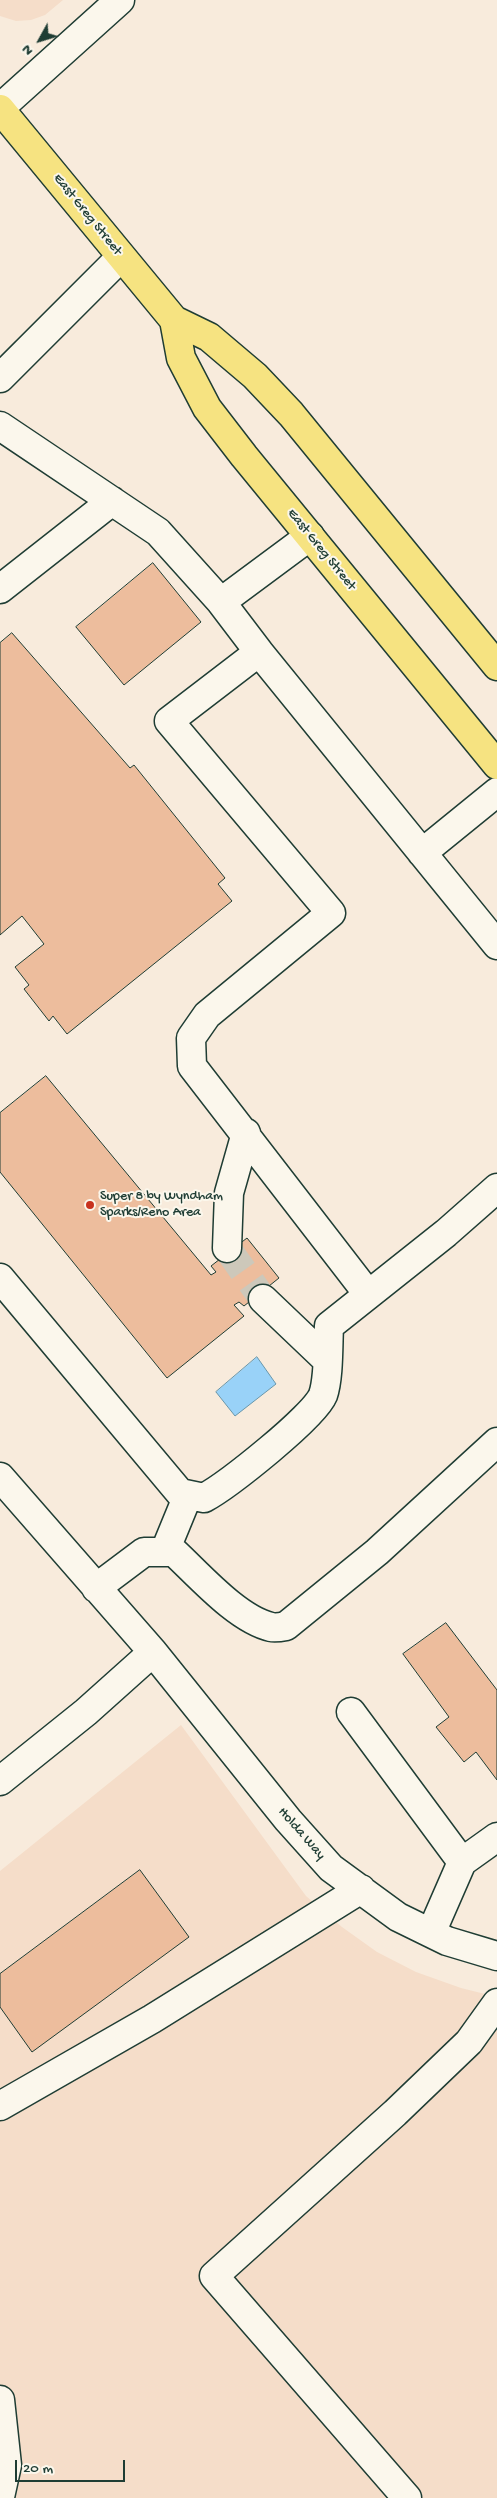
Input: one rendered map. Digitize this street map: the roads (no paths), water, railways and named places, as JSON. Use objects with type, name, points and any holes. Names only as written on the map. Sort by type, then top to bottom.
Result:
[{"type":"main road","name":"East Greg Street","points":[[0,109],[174,320],[209,337],[255,376],[291,414],[497,666]]},
{"type":"main road","name":"East Greg Street","points":[[174,320],[181,358],[207,408],[497,765]]},
{"type":"street","points":[[0,109],[120,0]]},
{"type":"street","points":[[0,378],[121,257]]},
{"type":"street","points":[[0,426],[158,532],[221,602],[259,652],[497,946]]},
{"type":"street","points":[[0,589],[112,501]]},
{"type":"street","points":[[221,602],[310,536]]},
{"type":"street","points":[[259,652],[168,721],[331,913],[207,1015],[191,1038],[192,1066],[246,1133],[368,1294]]},
{"type":"street","points":[[422,853],[497,792]]},
{"type":"street","points":[[227,1248],[229,1192],[246,1133]]},
{"type":"street","points":[[0,1278],[180,1493],[204,1498],[224,1486],[306,1417],[323,1395],[329,1326],[446,1233],[497,1188]]},
{"type":"street","points":[[263,1299],[327,1360]]},
{"type":"street","points":[[96,1588],[144,1552],[174,1552],[234,1606],[258,1623],[272,1628],[286,1626],[377,1552],[497,1442]]},
{"type":"street","name":"Holda Way","points":[[0,1477],[153,1652],[288,1820],[331,1868],[398,1917],[447,1941],[497,1956]]},
{"type":"street","points":[[165,1552],[188,1495]]},
{"type":"street","points":[[0,1781],[86,1712],[153,1652]]},
{"type":"street","points":[[350,1712],[462,1862]]},
{"type":"street","points":[[431,1933],[462,1862],[497,1837]]},
{"type":"street","points":[[0,2106],[152,2019],[361,1889]]},
{"type":"street","points":[[407,2498],[214,2276],[395,2113],[469,2042],[497,2003]]},
{"type":"street","points":[[0,2400],[7,2465],[0,2497]]},
{"type":"water","points":[[257,1357],[276,1384],[235,1416],[216,1392]]},
{"type":"tunnel","points":[[227,1248],[263,1299]]},
{"type":"place","name":"Super 8 by Wyndham Sparks/Reno Area","points":[[90,1205]]}]
